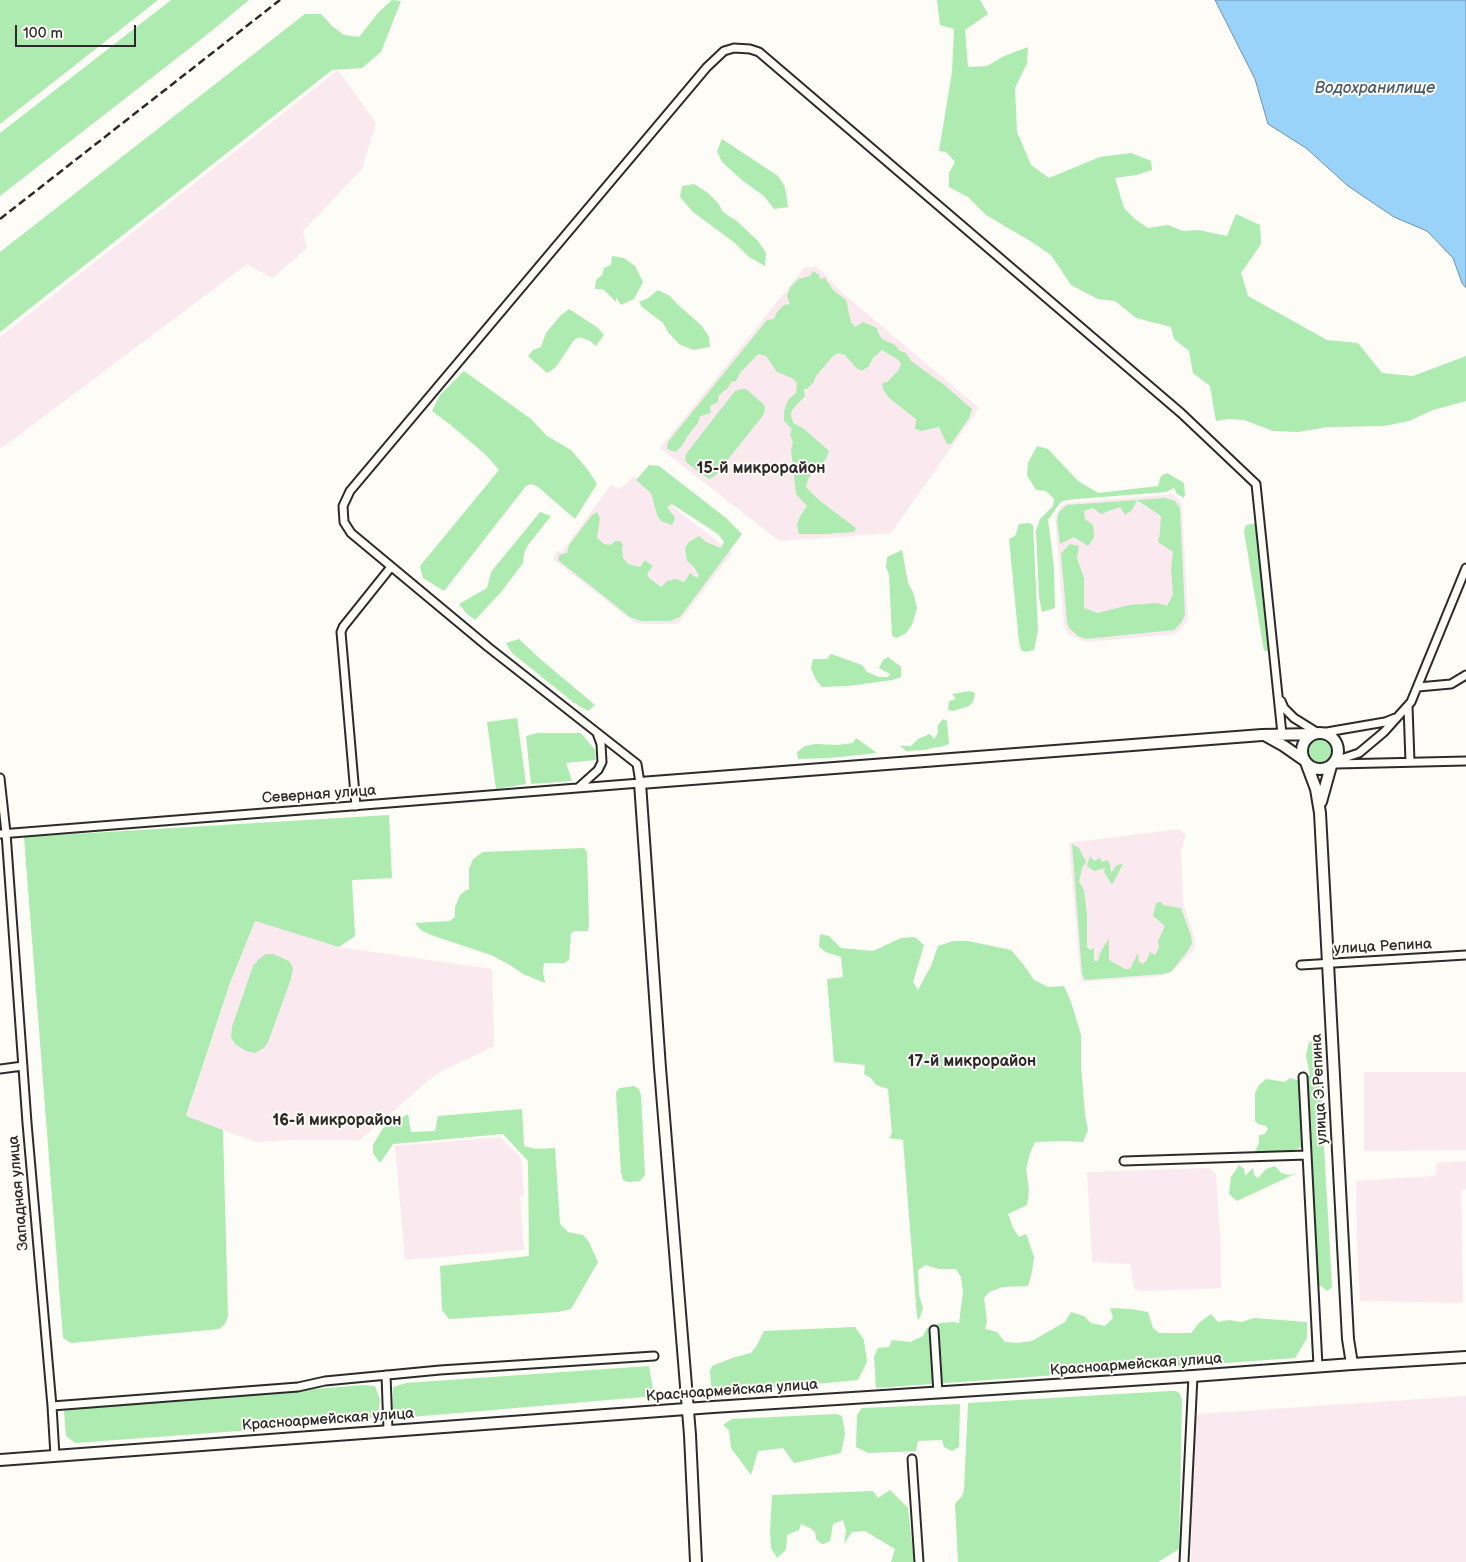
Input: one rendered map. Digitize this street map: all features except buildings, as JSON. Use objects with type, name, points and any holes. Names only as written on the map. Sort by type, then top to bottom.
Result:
[{"type":"street","points":[[696,1562],[687,1410],[640,783],[637,764],[488,647],[352,533],[344,522],[342,513],[350,491],[707,67],[724,51],[734,48],[759,52],[1181,413],[1256,484],[1282,734]]},
{"type":"street","points":[[356,806],[341,632],[343,626],[392,566]]},
{"type":"street","points":[[1262,735],[1276,741],[1312,767],[1321,769],[1359,753],[1380,736],[1406,709],[1418,687],[1466,568]]},
{"type":"street","points":[[1418,687],[1451,684],[1466,675]]},
{"type":"street","points":[[1279,694],[1289,713],[1318,733],[1329,736],[1337,745],[1338,753],[1333,764]]},
{"type":"street","points":[[640,783],[1262,735],[1318,733],[1385,722],[1406,709]]},
{"type":"street","points":[[1406,709],[1410,762]]},
{"type":"street","points":[[578,788],[598,770],[602,762],[601,744],[596,733]]},
{"type":"street","points":[[1306,762],[1302,756],[1302,747],[1306,739],[1318,733]]},
{"type":"street","points":[[1333,764],[1466,761]]},
{"type":"street","name":"улица Э.Репина","points":[[1306,762],[1316,789],[1320,812],[1348,1339],[1352,1364]]},
{"type":"street","name":"улица Э.Репина","points":[[1320,812],[1322,795],[1333,764]]},
{"type":"street","name":"Западная улица","points":[[0,778],[55,1456]]},
{"type":"street","name":"Северная улица","points":[[3,833],[640,783]]},
{"type":"street","name":"улица Репина","points":[[1301,965],[1466,956]]},
{"type":"street","points":[[0,1069],[23,1066]]},
{"type":"street","points":[[1303,1077],[1318,1366]]},
{"type":"street","points":[[1124,1161],[1307,1154]]},
{"type":"street","points":[[934,1330],[938,1393]]},
{"type":"street","points":[[52,1406],[298,1387],[326,1381],[386,1375],[654,1356]]},
{"type":"street","name":"Красноармейская улица","points":[[0,1460],[388,1430],[1318,1366],[1466,1358]]},
{"type":"street","points":[[386,1375],[388,1430]]},
{"type":"street","points":[[1184,1562],[1193,1376]]},
{"type":"street","points":[[912,1459],[919,1562]]},
{"type":"shaded area","points":[[338,70],[376,123],[362,169],[303,231],[307,248],[272,278],[247,264],[0,448],[0,337]]},
{"type":"shaded area","points":[[805,267],[815,267],[823,272],[840,291],[979,408],[891,533],[779,541],[660,448]]},
{"type":"shaded area","points":[[634,476],[732,553],[678,624],[635,623],[553,559],[557,551],[562,552],[611,485],[618,489],[629,482]]},
{"type":"shaded area","points":[[1172,494],[1178,498],[1182,505],[1188,620],[1174,634],[1086,642],[1068,634],[1064,623],[1055,516],[1061,506],[1067,503]]},
{"type":"shaded area","points":[[1179,829],[1186,835],[1181,850],[1183,903],[1192,929],[1195,945],[1191,953],[1171,972],[1162,976],[1081,982],[1069,843]]},
{"type":"shaded area","points":[[255,920],[339,947],[492,969],[494,1046],[436,1074],[360,1140],[256,1142],[186,1117],[230,983]]},
{"type":"shaded area","points":[[1364,1072],[1466,1072],[1466,1150],[1364,1151]]},
{"type":"shaded area","points":[[500,1137],[521,1158],[524,1195],[520,1196],[524,1250],[405,1260],[395,1146]]},
{"type":"shaded area","points":[[1466,1161],[1466,1189],[1461,1190],[1463,1303],[1360,1301],[1356,1181],[1435,1176],[1437,1163]]},
{"type":"shaded area","points":[[1209,1168],[1216,1174],[1221,1250],[1221,1288],[1140,1291],[1134,1288],[1130,1264],[1092,1262],[1087,1172]]},
{"type":"shaded area","points":[[1466,1396],[1466,1562],[1191,1562],[1193,1458],[1195,1420],[1198,1414]]},
{"type":"green space","points":[[0,0],[158,0],[0,124]]},
{"type":"green space","points":[[171,0],[249,0],[0,196],[0,133]]},
{"type":"green space","points":[[392,0],[401,1],[381,52],[362,68],[332,70],[0,332],[0,252],[305,14],[321,14],[344,35],[359,37],[378,13]]},
{"type":"green space","points":[[937,0],[980,0],[988,14],[965,30],[968,67],[987,66],[1004,56],[1028,47],[1027,63],[1015,88],[1017,132],[1031,165],[1049,178],[1100,157],[1131,153],[1151,161],[1152,170],[1136,175],[1115,178],[1124,208],[1136,220],[1148,228],[1168,225],[1183,231],[1198,230],[1227,236],[1236,214],[1260,225],[1261,244],[1241,273],[1248,296],[1327,340],[1358,343],[1382,373],[1413,376],[1466,356],[1466,401],[1433,410],[1409,421],[1384,426],[1328,427],[1298,432],[1273,431],[1244,420],[1229,419],[1216,421],[1210,386],[1193,373],[1189,351],[1174,339],[1171,327],[1136,318],[1115,301],[1098,299],[1071,285],[1051,255],[986,215],[968,197],[949,187],[949,173],[955,162],[946,152],[939,151],[952,72],[954,29],[940,25]]},
{"type":"green space","points":[[722,139],[778,176],[785,187],[788,207],[774,209],[764,196],[743,181],[722,162],[717,151]]},
{"type":"green space","points":[[694,184],[708,193],[718,203],[723,212],[738,222],[758,241],[766,253],[765,266],[749,257],[735,243],[693,212],[680,197],[682,186]]},
{"type":"green space","points":[[612,256],[624,258],[635,266],[643,282],[634,299],[621,305],[616,297],[616,302],[603,289],[595,289],[596,280],[602,275],[604,268],[611,265]]},
{"type":"green space","points":[[813,271],[819,275],[820,279],[825,278],[833,290],[846,300],[851,322],[855,327],[863,322],[877,328],[882,339],[906,353],[911,361],[943,384],[972,409],[969,418],[951,444],[947,444],[939,427],[921,431],[915,429],[916,419],[889,398],[883,389],[882,383],[887,382],[899,370],[901,363],[897,359],[882,350],[873,358],[869,366],[862,371],[856,368],[845,355],[838,353],[833,356],[816,376],[813,383],[807,389],[804,389],[805,396],[792,410],[791,415],[793,423],[803,428],[829,451],[826,459],[808,479],[806,487],[820,501],[856,528],[854,532],[799,534],[797,525],[800,516],[807,506],[796,494],[791,450],[793,442],[790,435],[792,429],[784,421],[784,411],[788,400],[796,393],[797,383],[792,378],[777,372],[766,356],[758,354],[740,373],[736,381],[731,382],[728,388],[719,395],[718,402],[710,406],[711,413],[700,416],[698,423],[681,447],[675,452],[667,449],[668,442],[767,320],[774,319],[777,312],[784,305],[790,304],[787,296],[790,288],[798,279],[810,276]]},
{"type":"green space","points":[[658,290],[670,296],[702,326],[709,337],[710,347],[693,350],[679,344],[663,323],[642,307],[639,302]]},
{"type":"green space","points":[[569,309],[598,328],[604,335],[596,346],[590,341],[579,337],[574,340],[556,367],[547,373],[528,356],[533,350],[541,347],[546,333],[560,316]]},
{"type":"green space","points":[[464,371],[531,419],[547,436],[571,450],[597,484],[575,519],[537,486],[531,484],[526,486],[444,591],[423,578],[420,566],[499,470],[486,455],[432,411],[440,395]]},
{"type":"green space","points":[[746,389],[763,404],[765,407],[764,414],[715,476],[709,479],[687,463],[685,459],[686,454],[735,391]]},
{"type":"green space","points":[[1037,446],[1048,449],[1078,481],[1098,493],[1158,486],[1161,476],[1167,473],[1184,483],[1185,494],[1184,498],[1177,494],[1174,488],[1166,492],[1076,499],[1060,503],[1048,520],[1054,568],[1055,608],[1042,612],[1039,597],[1036,531],[1040,519],[1053,506],[1054,499],[1046,491],[1036,490],[1027,475],[1028,463]]},
{"type":"green space","points":[[649,465],[659,466],[726,518],[742,534],[680,617],[669,621],[641,621],[630,617],[558,560],[559,555],[567,553],[569,545],[592,515],[597,512],[600,518],[597,538],[604,544],[611,545],[615,541],[620,541],[623,545],[623,558],[628,564],[640,567],[645,560],[653,566],[647,574],[649,578],[661,587],[667,581],[676,579],[684,582],[690,573],[697,578],[699,575],[687,561],[685,548],[689,542],[699,536],[706,542],[721,548],[724,542],[718,534],[672,504],[667,507],[675,518],[672,525],[661,521],[657,515],[651,493],[636,480]]},
{"type":"green space","points":[[1165,498],[1175,501],[1180,508],[1185,615],[1181,623],[1174,630],[1086,639],[1078,636],[1069,628],[1067,622],[1061,553],[1070,544],[1079,546],[1077,558],[1084,578],[1084,608],[1098,613],[1129,605],[1157,603],[1167,606],[1173,594],[1171,569],[1173,552],[1158,542],[1161,516],[1137,500]]},
{"type":"green space","points":[[1137,500],[1132,510],[1125,515],[1120,507],[1101,514],[1093,508],[1084,511],[1085,519],[1093,525],[1094,538],[1088,546],[1074,537],[1060,544],[1057,521],[1059,512],[1067,505]]},
{"type":"green space","points":[[540,512],[551,516],[528,545],[524,553],[523,563],[502,591],[475,620],[459,604],[487,588],[491,572]]},
{"type":"green space","points":[[1029,523],[1033,525],[1038,631],[1034,650],[1026,652],[1021,650],[1019,642],[1009,539],[1015,536],[1019,524]]},
{"type":"green space","points":[[1257,523],[1270,650],[1264,651],[1244,531],[1246,525]]},
{"type":"green space","points":[[902,550],[908,583],[913,592],[917,608],[912,625],[906,633],[897,638],[892,636],[889,575],[886,567],[887,557]]},
{"type":"green space","points":[[519,639],[595,705],[588,711],[573,702],[512,653],[506,643]]},
{"type":"green space","points":[[831,654],[862,665],[867,672],[879,677],[888,677],[890,674],[879,668],[883,660],[888,657],[901,667],[901,677],[848,686],[822,687],[816,680],[811,668],[813,659],[827,659]]},
{"type":"green space","points":[[970,691],[975,693],[973,702],[969,706],[953,711],[948,710],[949,701],[956,699],[952,694]]},
{"type":"green space","points":[[517,718],[526,784],[496,789],[487,722]]},
{"type":"green space","points":[[943,719],[947,721],[949,744],[924,750],[906,751],[900,746],[911,746],[918,739],[930,734],[934,739],[938,733],[938,725]]},
{"type":"green space","points":[[537,733],[581,733],[595,750],[596,760],[566,763],[572,781],[531,784],[526,736]]},
{"type":"green space","points":[[856,738],[877,753],[798,759],[797,752],[805,746],[853,743]]},
{"type":"green space","points":[[1320,740],[1328,743],[1331,751],[1328,759],[1320,762],[1312,759],[1309,751],[1312,743]]},
{"type":"green space","points":[[389,815],[392,878],[352,880],[355,936],[339,947],[255,921],[230,983],[186,1116],[223,1130],[228,1316],[225,1324],[219,1329],[71,1343],[63,1338],[24,837]]},
{"type":"green space","points":[[1072,844],[1079,848],[1086,862],[1082,868],[1079,882],[1084,890],[1087,915],[1087,947],[1090,950],[1094,948],[1094,961],[1098,961],[1100,953],[1109,938],[1109,960],[1125,969],[1130,969],[1138,953],[1139,962],[1143,964],[1150,952],[1155,955],[1159,948],[1158,941],[1165,926],[1153,916],[1156,903],[1161,902],[1163,905],[1181,908],[1192,943],[1171,972],[1085,980],[1082,974]]},
{"type":"green space","points":[[584,848],[587,852],[588,931],[575,931],[571,933],[569,960],[564,963],[544,963],[545,983],[523,974],[491,955],[431,935],[421,930],[415,923],[450,921],[455,917],[455,907],[460,895],[469,890],[469,869],[473,859],[483,852]]},
{"type":"green space","points":[[1090,856],[1094,861],[1100,858],[1102,862],[1107,860],[1110,864],[1111,873],[1117,865],[1123,864],[1112,885],[1104,872],[1105,868],[1094,871],[1087,866]]},
{"type":"green space","points":[[820,934],[829,936],[841,948],[873,951],[901,938],[915,937],[924,945],[913,982],[918,990],[931,966],[938,946],[953,941],[968,941],[1011,950],[1034,980],[1048,987],[1064,986],[1071,1002],[1081,1035],[1081,1065],[1088,1130],[1083,1142],[1035,1142],[1026,1169],[1029,1190],[1027,1205],[1008,1214],[1013,1228],[1019,1237],[1026,1234],[1034,1257],[1032,1272],[1028,1286],[1003,1287],[989,1292],[984,1298],[987,1322],[985,1329],[997,1332],[1005,1342],[1032,1341],[1065,1322],[1071,1312],[1084,1316],[1091,1323],[1105,1326],[1113,1318],[1110,1308],[1148,1312],[1153,1328],[1159,1333],[1191,1333],[1200,1322],[1211,1314],[1218,1322],[1229,1320],[1241,1322],[1254,1318],[1307,1322],[1307,1338],[1295,1358],[876,1388],[874,1357],[878,1348],[889,1347],[892,1340],[910,1342],[923,1336],[927,1328],[941,1323],[959,1323],[963,1292],[961,1277],[956,1269],[939,1269],[926,1265],[918,1270],[919,1295],[923,1308],[919,1320],[917,1317],[903,1140],[889,1138],[892,1133],[888,1089],[876,1085],[871,1078],[864,1074],[865,1065],[834,1062],[827,979],[843,977],[841,957],[826,952],[819,947]]},
{"type":"green space","points":[[266,954],[273,954],[289,961],[293,968],[291,979],[268,1042],[264,1048],[255,1053],[246,1051],[235,1044],[231,1037],[232,1027],[253,966]]},
{"type":"green space","points":[[1318,1041],[1332,1287],[1327,1291],[1321,1286],[1311,1286],[1302,1145],[1300,1148],[1287,1152],[1255,1151],[1259,1143],[1259,1135],[1265,1134],[1268,1129],[1266,1126],[1255,1121],[1255,1093],[1259,1085],[1266,1079],[1285,1082],[1290,1078],[1297,1080],[1310,1075],[1306,1056],[1309,1042]]},
{"type":"green space","points":[[634,1086],[639,1089],[641,1095],[645,1175],[640,1181],[628,1182],[623,1180],[621,1172],[616,1093],[618,1089]]},
{"type":"green space","points":[[522,1109],[524,1146],[535,1149],[555,1148],[560,1224],[568,1232],[583,1235],[589,1242],[598,1262],[571,1309],[558,1312],[449,1319],[442,1310],[440,1266],[529,1256],[528,1161],[503,1134],[393,1144],[380,1163],[373,1153],[373,1145],[383,1128],[408,1114],[411,1132],[435,1131],[438,1116]]},
{"type":"green space","points":[[1239,1165],[1244,1169],[1245,1176],[1253,1168],[1254,1175],[1258,1178],[1266,1169],[1275,1166],[1281,1173],[1290,1175],[1297,1173],[1237,1201],[1229,1194],[1231,1177]]},
{"type":"green space","points":[[855,1327],[864,1340],[867,1362],[858,1380],[717,1393],[711,1385],[710,1371],[712,1366],[751,1353],[764,1331]]},
{"type":"green space","points":[[649,1366],[654,1396],[400,1418],[392,1415],[393,1387],[406,1383]]},
{"type":"green space","points":[[364,1385],[375,1386],[380,1400],[378,1415],[360,1422],[75,1443],[66,1436],[64,1411],[74,1408]]},
{"type":"green space","points":[[1176,1391],[1180,1394],[1182,1401],[1179,1549],[1158,1562],[958,1562],[955,1504],[962,1496],[964,1490],[968,1403]]},
{"type":"green space","points":[[960,1404],[959,1447],[952,1451],[944,1447],[942,1440],[918,1441],[916,1451],[868,1453],[856,1447],[857,1415],[862,1408]]},
{"type":"green space","points":[[836,1414],[842,1416],[845,1434],[841,1453],[794,1463],[783,1448],[758,1451],[751,1475],[731,1448],[729,1430],[723,1425],[732,1419]]},
{"type":"green space","points":[[890,1490],[908,1508],[914,1562],[891,1562],[895,1549],[865,1531],[852,1532],[844,1544],[846,1530],[843,1520],[833,1524],[830,1541],[826,1543],[822,1544],[816,1539],[815,1532],[801,1524],[799,1530],[787,1535],[786,1550],[777,1558],[771,1548],[772,1495],[873,1491],[878,1498]]},
{"type":"water","name":"Водохранилище","points":[[1215,0],[1466,0],[1466,288],[1462,283],[1453,258],[1427,231],[1394,217],[1348,186],[1306,148],[1268,124],[1255,79]]},
{"type":"railway","points":[[0,219],[280,0]]},
{"type":"district","name":"15-й микрорайон","points":[[761,469]]},
{"type":"district","name":"17-й микрорайон","points":[[972,1062]]},
{"type":"district","name":"16-й микрорайон","points":[[337,1121]]}]
